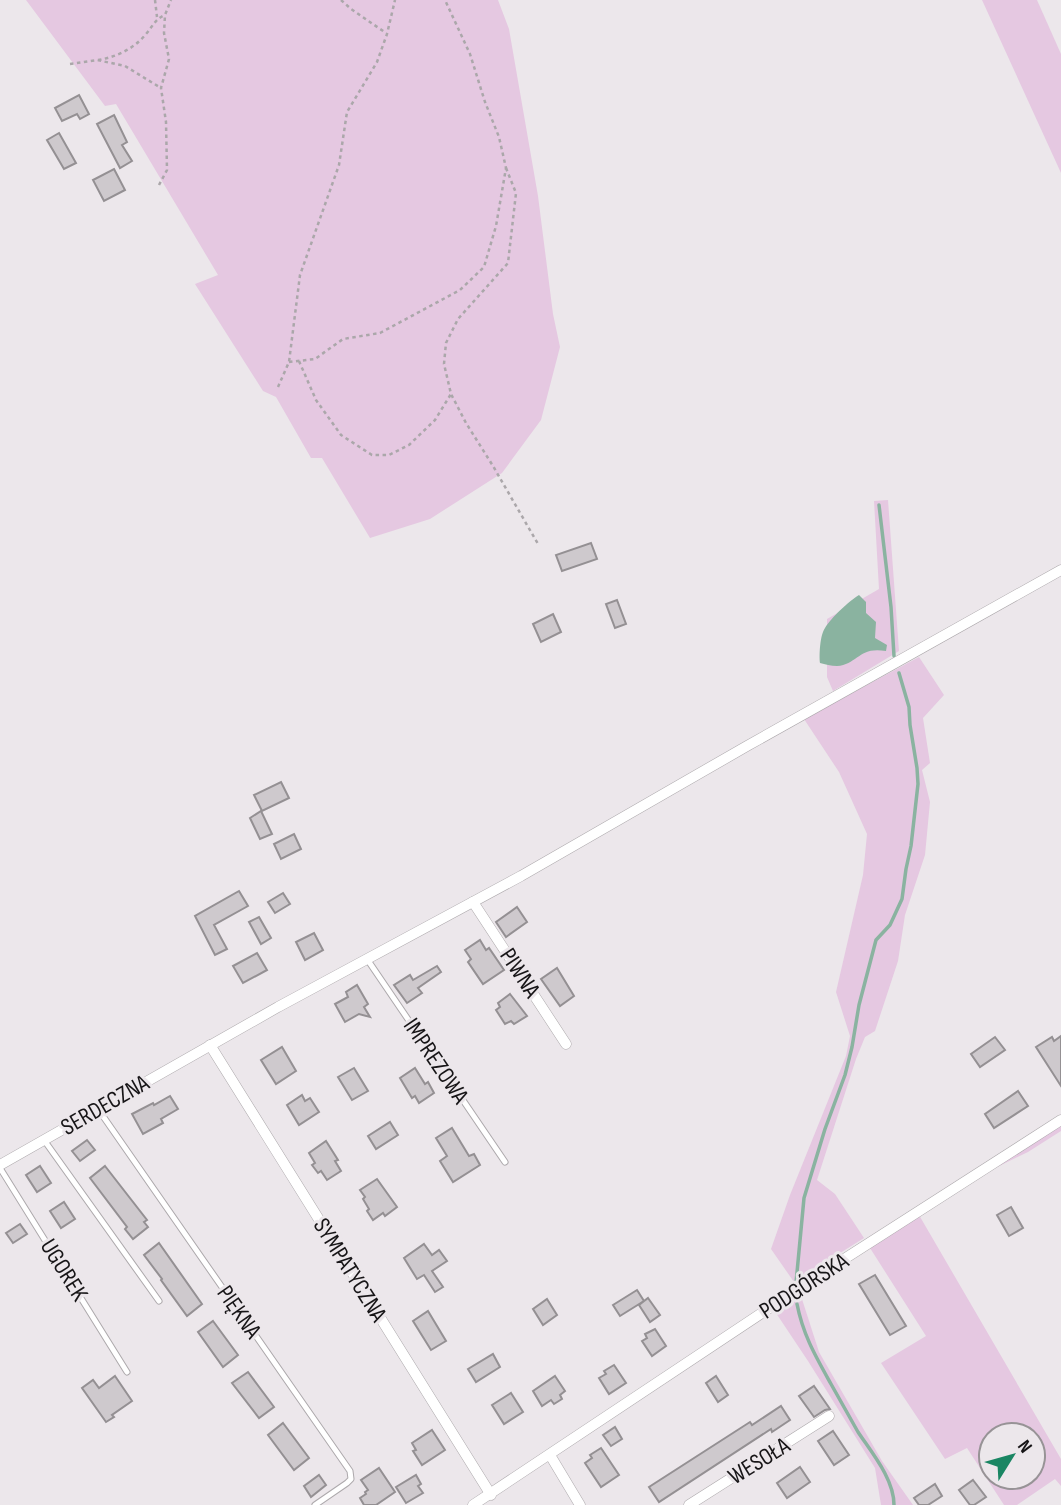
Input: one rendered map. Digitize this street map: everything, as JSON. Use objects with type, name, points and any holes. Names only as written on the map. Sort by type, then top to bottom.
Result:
[{"type":"street","name":"SERDECZNA","points":[[0,1167],[210,1045],[473,902],[1061,570]]},
{"type":"street","name":"PIWNA","points":[[473,902],[566,1044]]},
{"type":"street","name":"SYMPATYCZNA","points":[[210,1045],[491,1494]]},
{"type":"street","name":"PODGÓRSKA","points":[[473,1505],[813,1279],[1061,1119]]},
{"type":"street","name":"WESOŁA","points":[[689,1505],[829,1416]]},
{"type":"street","points":[[550,1455],[580,1505]]},
{"type":"lane","name":"IMPREZOWA","points":[[367,959],[505,1162]]},
{"type":"lane","name":"PIĘKNA","points":[[98,1109],[350,1471],[352,1475],[347,1483],[314,1505]]},
{"type":"lane","points":[[44,1140],[159,1301]]},
{"type":"lane","name":"UGOREK","points":[[0,1167],[127,1373]]},
{"type":"path","points":[[155,0],[157,18]]},
{"type":"path","points":[[159,185],[167,170],[166,121],[161,88],[169,59],[164,33],[165,15],[171,0]]},
{"type":"path","points":[[341,0],[387,33]]},
{"type":"path","points":[[278,387],[289,362],[300,275],[339,165],[347,112],[377,62],[395,0]]},
{"type":"path","points":[[445,0],[470,54],[516,193],[508,263],[458,319],[446,343],[444,364],[451,394],[466,423],[538,544]]},
{"type":"path","points":[[70,64],[114,57],[145,36],[157,18],[165,15]]},
{"type":"path","points":[[97,60],[125,66],[161,88]]},
{"type":"path","points":[[289,362],[315,359],[343,339],[380,333],[460,290],[484,267],[496,226],[506,168]]},
{"type":"path","points":[[299,361],[316,400],[341,435],[372,454],[389,455],[409,445],[435,420],[451,394]]},
{"type":"shaded area","points":[[26,0],[498,0],[509,29],[538,196],[553,314],[560,347],[541,420],[502,473],[430,519],[370,538],[322,458],[311,458],[276,397],[263,391],[195,284],[218,275],[116,104],[105,106]]},
{"type":"shaded area","points":[[982,0],[1037,0],[1061,54],[1061,173]]},
{"type":"shaded area","points":[[888,500],[899,651],[833,691],[827,677],[827,619],[879,589],[874,501]]},
{"type":"shaded area","points":[[859,595],[866,602],[866,613],[876,622],[875,638],[887,645],[886,651],[864,653],[844,665],[820,663],[823,631],[840,610]]},
{"type":"shaded area","points":[[919,657],[944,695],[923,718],[930,763],[922,770],[930,802],[925,855],[905,915],[898,961],[875,1031],[865,1037],[856,1059],[817,1180],[835,1194],[864,1238],[794,1282],[771,1249],[846,1056],[850,1036],[836,992],[863,875],[867,834],[839,772],[804,719]]},
{"type":"shaded area","points":[[1061,1125],[1061,1131],[1028,1152],[993,1169]]},
{"type":"shaded area","points":[[919,1215],[1039,1421],[977,1421],[977,1463],[967,1448],[945,1459],[881,1363],[926,1336],[870,1248]]},
{"type":"shaded area","points":[[801,1296],[819,1352],[882,1461],[913,1505],[881,1505],[875,1468],[776,1313]]},
{"type":"shaded area","points":[[1047,1435],[1061,1459],[1061,1486],[1055,1479],[1047,1484]]},
{"type":"shaded area","points":[[995,1491],[1037,1491],[1017,1505],[1004,1505]]},
{"type":"building","points":[[79,95],[89,114],[80,119],[77,114],[62,121],[55,108]]},
{"type":"building","points":[[114,115],[127,142],[122,145],[132,161],[120,168],[97,124]]},
{"type":"building","points":[[59,133],[76,163],[64,169],[47,140]]},
{"type":"building","points":[[114,169],[125,190],[104,201],[93,180]]},
{"type":"building","points":[[591,543],[597,559],[562,571],[556,555]]},
{"type":"building","points":[[617,600],[626,624],[615,628],[606,604]]},
{"type":"building","points":[[553,614],[561,632],[541,642],[533,624]]},
{"type":"building","points":[[281,782],[289,798],[262,811],[254,795]]},
{"type":"building","points":[[261,811],[272,834],[260,839],[250,818]]},
{"type":"building","points":[[294,834],[301,849],[281,859],[274,844]]},
{"type":"building","points":[[239,891],[248,906],[214,925],[227,949],[215,955],[195,916]]},
{"type":"building","points":[[283,893],[290,904],[275,913],[268,902]]},
{"type":"building","points":[[517,907],[527,922],[506,937],[496,922]]},
{"type":"building","points":[[259,917],[271,938],[261,944],[249,922]]},
{"type":"building","points":[[314,933],[323,950],[305,960],[296,942]]},
{"type":"building","points":[[480,940],[504,970],[483,984],[468,962],[471,959],[465,950]]},
{"type":"building","points":[[257,953],[267,970],[243,983],[233,966]]},
{"type":"building","points":[[437,966],[441,972],[418,988],[422,993],[407,1003],[394,985],[410,975],[413,980]]},
{"type":"building","points":[[557,968],[574,996],[560,1006],[541,979]]},
{"type":"building","points":[[357,985],[368,1004],[364,1007],[370,1017],[359,1014],[345,1022],[335,1004],[348,997],[346,992]]},
{"type":"building","points":[[510,994],[527,1016],[514,1024],[511,1021],[505,1024],[496,1010],[500,1007],[498,1003]]},
{"type":"building","points":[[1061,1036],[1061,1086],[1036,1047],[1052,1037],[1054,1041]]},
{"type":"building","points":[[995,1037],[1005,1050],[980,1067],[971,1054]]},
{"type":"building","points":[[282,1047],[296,1071],[276,1084],[261,1060]]},
{"type":"building","points":[[354,1068],[368,1091],[352,1100],[338,1077]]},
{"type":"building","points":[[415,1068],[434,1093],[419,1103],[415,1096],[412,1098],[400,1078]]},
{"type":"building","points":[[1018,1091],[1028,1106],[994,1128],[985,1114]]},
{"type":"building","points":[[302,1095],[305,1101],[310,1098],[319,1112],[299,1125],[287,1105]]},
{"type":"building","points":[[170,1096],[178,1109],[161,1119],[163,1123],[143,1134],[132,1114]]},
{"type":"building","points":[[390,1122],[398,1135],[376,1149],[368,1136]]},
{"type":"building","points":[[452,1128],[469,1156],[474,1154],[480,1165],[453,1182],[440,1161],[447,1156],[436,1138]]},
{"type":"building","points":[[87,1140],[95,1150],[80,1161],[72,1151]]},
{"type":"building","points":[[326,1141],[338,1160],[335,1161],[341,1171],[327,1180],[321,1171],[318,1173],[312,1165],[315,1163],[309,1153]]},
{"type":"building","points":[[40,1166],[51,1183],[37,1192],[26,1175]]},
{"type":"building","points":[[105,1166],[147,1220],[144,1222],[148,1227],[133,1239],[90,1178]]},
{"type":"building","points":[[377,1179],[397,1207],[385,1216],[383,1213],[373,1220],[360,1190]]},
{"type":"building","points":[[64,1202],[75,1219],[61,1228],[50,1211]]},
{"type":"building","points":[[1011,1207],[1023,1228],[1009,1236],[997,1215]]},
{"type":"building","points":[[20,1224],[27,1234],[13,1243],[6,1233]]},
{"type":"building","points":[[159,1243],[202,1304],[187,1316],[144,1255]]},
{"type":"building","points":[[424,1244],[432,1255],[439,1250],[447,1261],[432,1271],[443,1287],[435,1292],[424,1275],[417,1279],[404,1258]]},
{"type":"building","points":[[875,1275],[906,1326],[890,1335],[859,1284]]},
{"type":"building","points":[[637,1290],[644,1301],[620,1316],[613,1305]]},
{"type":"building","points":[[648,1298],[660,1315],[650,1322],[639,1305]]},
{"type":"building","points":[[547,1299],[557,1315],[543,1325],[533,1309]]},
{"type":"building","points":[[428,1311],[446,1341],[431,1350],[413,1321]]},
{"type":"building","points":[[213,1321],[238,1355],[223,1367],[198,1332]]},
{"type":"building","points":[[655,1329],[666,1346],[652,1356],[642,1341],[647,1338],[645,1334]]},
{"type":"building","points":[[493,1354],[500,1367],[476,1382],[468,1369]]},
{"type":"building","points":[[614,1365],[626,1383],[609,1394],[599,1378]]},
{"type":"building","points":[[248,1372],[274,1407],[259,1418],[232,1383]]},
{"type":"building","points":[[115,1376],[132,1401],[106,1422],[82,1388],[93,1380],[99,1388]]},
{"type":"building","points":[[555,1376],[565,1391],[560,1395],[562,1399],[554,1404],[551,1400],[542,1406],[533,1391]]},
{"type":"building","points":[[716,1376],[728,1395],[718,1402],[706,1383]]},
{"type":"building","points":[[814,1386],[830,1409],[814,1417],[799,1396]]},
{"type":"building","points":[[511,1393],[523,1412],[504,1424],[492,1405]]},
{"type":"building","points":[[781,1406],[790,1420],[772,1432],[771,1429],[659,1502],[649,1487],[750,1422],[752,1425]]},
{"type":"building","points":[[283,1423],[309,1458],[294,1470],[268,1435]]},
{"type":"building","points":[[615,1427],[622,1439],[611,1446],[603,1435]]},
{"type":"building","points":[[432,1430],[445,1450],[422,1465],[413,1451],[416,1450],[412,1443]]},
{"type":"building","points":[[833,1431],[849,1455],[834,1465],[818,1441]]},
{"type":"building","points":[[601,1448],[619,1475],[601,1487],[585,1463],[592,1458],[590,1455]]},
{"type":"building","points":[[800,1467],[810,1482],[787,1498],[777,1483]]},
{"type":"building","points":[[379,1468],[395,1492],[376,1505],[364,1505],[360,1498],[368,1490],[361,1480]]},
{"type":"building","points":[[319,1475],[326,1485],[311,1497],[304,1486]]},
{"type":"building","points":[[416,1475],[421,1484],[418,1486],[423,1493],[406,1503],[396,1487]]},
{"type":"building","points":[[973,1480],[977,1491],[981,1491],[986,1497],[970,1505],[959,1490]]},
{"type":"building","points":[[935,1484],[942,1496],[928,1505],[919,1505],[914,1498]]},
{"type":"waterway","points":[[879,505],[894,656]]},
{"type":"waterway","points":[[796,1283],[804,1198],[845,1075],[876,940],[890,925],[902,899],[911,846],[918,784],[917,768],[909,707],[899,673]]},
{"type":"waterway","points":[[797,1304],[811,1346],[858,1432],[886,1476],[894,1505]]}]
